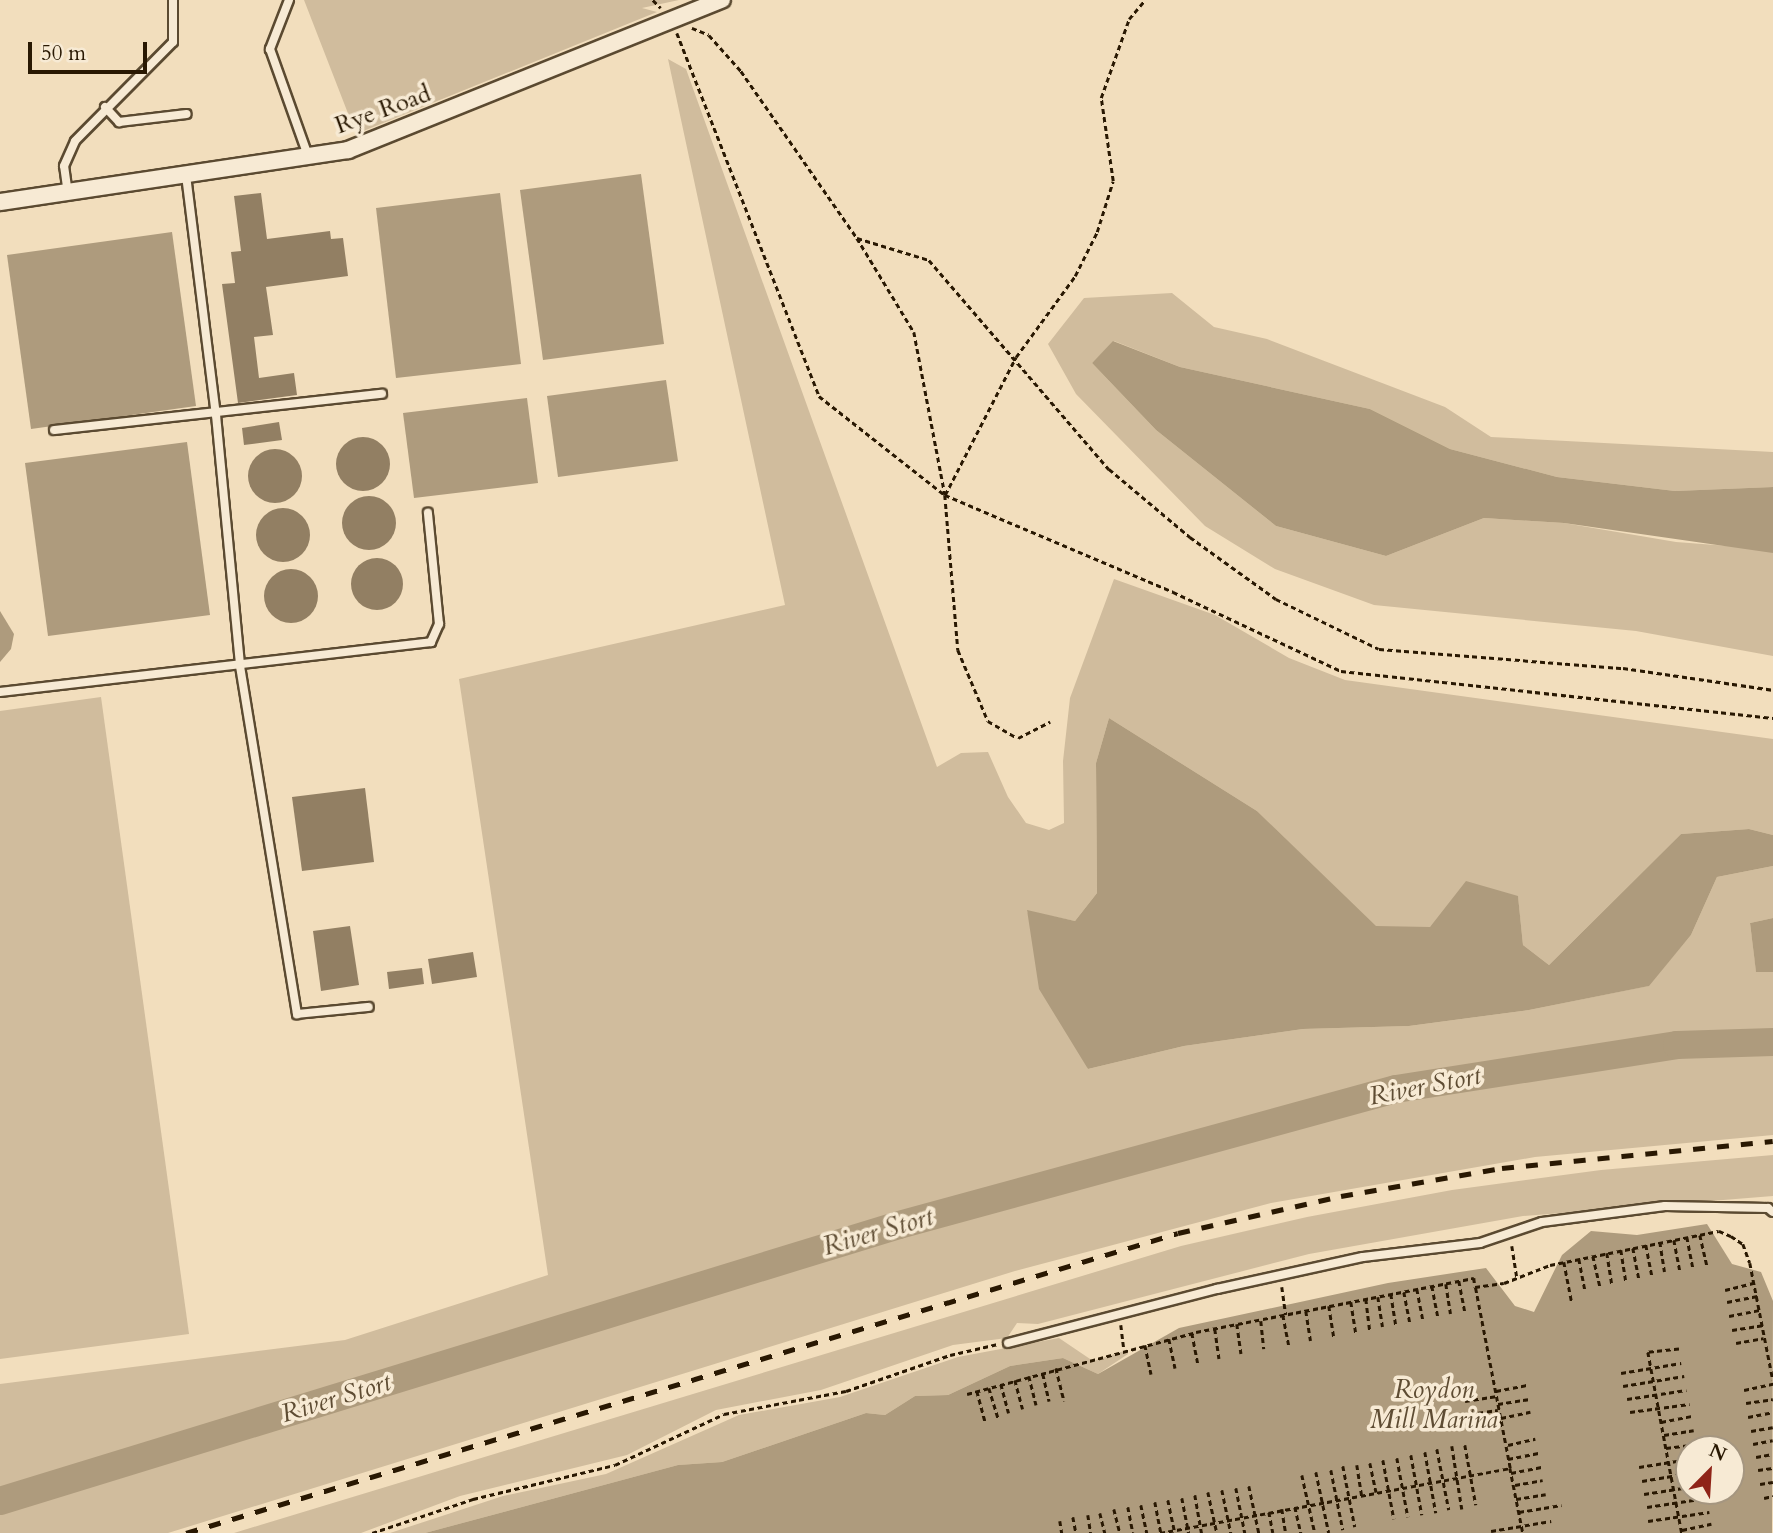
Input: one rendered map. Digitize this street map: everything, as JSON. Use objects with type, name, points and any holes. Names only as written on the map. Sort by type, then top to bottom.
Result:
[{"type":"street","name":"Rye Road","points":[[0,202],[68,194],[348,150],[722,0]]},
{"type":"lane","points":[[68,194],[64,166],[75,141],[105,107],[173,42],[173,0]]},
{"type":"lane","points":[[289,0],[270,48],[308,156]]},
{"type":"lane","points":[[105,107],[119,122],[187,114]]},
{"type":"lane","points":[[186,175],[216,415],[240,666],[297,1014],[369,1007]]},
{"type":"lane","points":[[54,430],[216,415],[383,394]]},
{"type":"lane","points":[[0,692],[431,642],[439,624],[428,513]]},
{"type":"lane","points":[[1008,1343],[1363,1257],[1480,1242],[1542,1222],[1665,1206],[1768,1208],[1773,1212]]},
{"type":"path","points":[[946,495],[1016,357],[1075,276],[1097,232],[1113,181],[1101,98],[1125,29],[1145,0]]},
{"type":"path","points":[[672,21],[709,35],[741,71],[856,238],[914,332],[946,495],[958,650],[988,721],[1018,738],[1050,722]]},
{"type":"path","points":[[672,21],[818,396],[946,495],[1173,592],[1341,671],[1773,718]]},
{"type":"path","points":[[856,238],[929,260],[1016,357],[1109,469],[1190,537],[1276,599],[1379,649],[1623,668],[1773,690]]},
{"type":"path","points":[[1475,1287],[1564,1262],[1718,1231],[1742,1244],[1757,1296],[1773,1382],[1744,1390]]},
{"type":"path","points":[[1509,1233],[1517,1277]]},
{"type":"path","points":[[1700,1234],[1707,1266]]},
{"type":"path","points":[[1687,1237],[1693,1269]]},
{"type":"path","points":[[1674,1240],[1680,1271]]},
{"type":"path","points":[[1660,1242],[1665,1272]]},
{"type":"path","points":[[1646,1245],[1652,1276]]},
{"type":"path","points":[[1633,1248],[1639,1279]]},
{"type":"path","points":[[1621,1250],[1626,1281]]},
{"type":"path","points":[[1607,1253],[1612,1284]]},
{"type":"path","points":[[1593,1256],[1600,1286]]},
{"type":"path","points":[[1579,1259],[1584,1290]]},
{"type":"path","points":[[1564,1262],[1572,1303]]},
{"type":"path","points":[[1280,1276],[1289,1345]]},
{"type":"path","points":[[967,1394],[1124,1349],[1192,1333],[1474,1278],[1523,1533]]},
{"type":"path","points":[[1459,1281],[1465,1312]]},
{"type":"path","points":[[1726,1290],[1754,1283]]},
{"type":"path","points":[[1446,1284],[1451,1314]]},
{"type":"path","points":[[1432,1286],[1438,1317]]},
{"type":"path","points":[[1417,1289],[1423,1320]]},
{"type":"path","points":[[1404,1292],[1410,1322]]},
{"type":"path","points":[[1391,1294],[1396,1325]]},
{"type":"path","points":[[1727,1302],[1757,1296]]},
{"type":"path","points":[[1378,1297],[1382,1327]]},
{"type":"path","points":[[1366,1299],[1370,1330]]},
{"type":"path","points":[[1351,1302],[1356,1333]]},
{"type":"path","points":[[1329,1306],[1334,1337]]},
{"type":"path","points":[[1729,1316],[1760,1310]]},
{"type":"path","points":[[1306,1311],[1311,1340]]},
{"type":"path","points":[[1119,1317],[1124,1349]]},
{"type":"path","points":[[1261,1320],[1264,1349]]},
{"type":"path","points":[[1237,1324],[1241,1354]]},
{"type":"path","points":[[1732,1330],[1763,1325]]},
{"type":"path","points":[[1215,1329],[1219,1359]]},
{"type":"path","points":[[1192,1333],[1198,1363]]},
{"type":"path","points":[[1736,1343],[1765,1338]]},
{"type":"path","points":[[1169,1339],[1175,1368]]},
{"type":"path","points":[[372,1533],[473,1499],[615,1465],[724,1413],[846,1391],[950,1355],[1008,1343]]},
{"type":"path","points":[[1145,1345],[1151,1374]]},
{"type":"path","points":[[1675,1494],[1648,1352],[1679,1349]]},
{"type":"path","points":[[1621,1373],[1681,1363]]},
{"type":"path","points":[[1056,1368],[1064,1401]]},
{"type":"path","points":[[1042,1372],[1049,1401]]},
{"type":"path","points":[[1029,1376],[1036,1405]]},
{"type":"path","points":[[1623,1386],[1684,1376]]},
{"type":"path","points":[[1015,1380],[1023,1409]]},
{"type":"path","points":[[1001,1384],[1009,1413]]},
{"type":"path","points":[[1465,1401],[1526,1385]]},
{"type":"path","points":[[989,1388],[998,1418]]},
{"type":"path","points":[[1627,1398],[1686,1390]]},
{"type":"path","points":[[977,1391],[985,1421]]},
{"type":"path","points":[[1498,1404],[1529,1399]]},
{"type":"path","points":[[1746,1403],[1773,1399]]},
{"type":"path","points":[[1630,1412],[1689,1404]]},
{"type":"path","points":[[1470,1414],[1499,1410]]},
{"type":"path","points":[[1471,1429],[1530,1412]]},
{"type":"path","points":[[1748,1417],[1773,1412]]},
{"type":"path","points":[[1661,1422],[1692,1416]]},
{"type":"path","points":[[1751,1431],[1773,1427]]},
{"type":"path","points":[[1664,1435],[1693,1430]]},
{"type":"path","points":[[1506,1446],[1535,1439]]},
{"type":"path","points":[[1753,1444],[1773,1440]]},
{"type":"path","points":[[1465,1445],[1476,1505]]},
{"type":"path","points":[[1452,1447],[1462,1509]]},
{"type":"path","points":[[1667,1448],[1675,1447]]},
{"type":"path","points":[[1437,1448],[1449,1510]]},
{"type":"path","points":[[1425,1452],[1436,1513]]},
{"type":"path","points":[[1508,1459],[1538,1453]]},
{"type":"path","points":[[1756,1457],[1773,1454]]},
{"type":"path","points":[[1411,1455],[1422,1515]]},
{"type":"path","points":[[1397,1458],[1408,1517]]},
{"type":"path","points":[[1384,1460],[1394,1519]]},
{"type":"path","points":[[1639,1467],[1675,1461]]},
{"type":"path","points":[[1370,1462],[1376,1492]]},
{"type":"path","points":[[1357,1465],[1362,1494]]},
{"type":"path","points":[[1343,1466],[1354,1527]]},
{"type":"path","points":[[1511,1473],[1541,1467]]},
{"type":"path","points":[[1155,1502],[1161,1533],[1175,1532],[1255,1514],[1510,1468]]},
{"type":"path","points":[[1758,1470],[1773,1468]]},
{"type":"path","points":[[1331,1470],[1343,1530]]},
{"type":"path","points":[[1316,1472],[1329,1533]]},
{"type":"path","points":[[1302,1475],[1315,1533]]},
{"type":"path","points":[[1642,1481],[1675,1475]]},
{"type":"path","points":[[1514,1485],[1543,1480]]},
{"type":"path","points":[[1760,1485],[1773,1482]]},
{"type":"path","points":[[1249,1486],[1259,1533]]},
{"type":"path","points":[[1236,1488],[1245,1533]]},
{"type":"path","points":[[1644,1494],[1674,1489]]},
{"type":"path","points":[[1222,1490],[1231,1533]]},
{"type":"path","points":[[1208,1492],[1217,1533]]},
{"type":"path","points":[[1516,1499],[1546,1494]]},
{"type":"path","points":[[1195,1495],[1202,1533]]},
{"type":"path","points":[[1764,1498],[1773,1496]]},
{"type":"path","points":[[1182,1498],[1189,1533]]},
{"type":"path","points":[[1168,1500],[1175,1532]]},
{"type":"path","points":[[1647,1507],[1675,1503]]},
{"type":"path","points":[[1141,1505],[1147,1533]]},
{"type":"path","points":[[1677,1505],[1682,1531],[1711,1524]]},
{"type":"path","points":[[1519,1512],[1561,1506]]},
{"type":"path","points":[[1128,1507],[1133,1533]]},
{"type":"path","points":[[1295,1507],[1301,1533]]},
{"type":"path","points":[[1114,1509],[1120,1533]]},
{"type":"path","points":[[1282,1509],[1286,1533]]},
{"type":"path","points":[[1268,1512],[1273,1533]]},
{"type":"path","points":[[1648,1521],[1709,1512]]},
{"type":"path","points":[[1100,1513],[1105,1533]]},
{"type":"path","points":[[1088,1515],[1091,1533]]},
{"type":"path","points":[[1073,1517],[1076,1533]]},
{"type":"path","points":[[1060,1521],[1062,1533]]},
{"type":"path","points":[[1491,1531],[1551,1521]]},
{"type":"shaded area","points":[[304,0],[679,0],[642,8],[657,12],[356,134]]},
{"type":"shaded area","points":[[668,59],[686,69],[937,767],[961,753],[988,752],[1008,797],[1026,823],[1049,830],[1064,823],[1063,761],[1070,698],[1114,579],[1215,615],[1289,658],[1345,680],[1773,739],[1773,835],[1749,829],[1681,834],[1549,965],[1523,945],[1518,897],[1430,927],[1376,927],[1257,811],[1109,718],[1096,763],[1097,893],[1075,921],[1027,911],[1088,1069],[1184,1046],[1303,1029],[1409,1026],[1529,1010],[1648,986],[1691,935],[1717,877],[1773,866],[1773,918],[1750,923],[1756,971],[1773,972],[1773,1135],[1535,1157],[1271,1203],[1015,1271],[168,1533],[0,1533],[0,1384],[345,1340],[548,1275],[459,679],[785,605]]},
{"type":"shaded area","points":[[1172,293],[1214,327],[1267,339],[1445,407],[1491,437],[1773,452],[1773,487],[1675,491],[1557,477],[1450,449],[1370,409],[1180,367],[1114,341],[1092,363],[1156,430],[1276,526],[1386,556],[1484,518],[1564,523],[1676,542],[1768,549],[1773,553],[1773,656],[1636,631],[1374,605],[1275,569],[1205,526],[1076,394],[1048,344],[1084,298]]},
{"type":"shaded area","points":[[101,697],[189,1334],[0,1359],[0,711]]},
{"type":"shaded area","points":[[1773,1155],[1773,1196],[1523,1216],[1309,1254],[1038,1324],[1017,1323],[1007,1338],[953,1345],[821,1390],[716,1410],[627,1455],[460,1496],[361,1533],[234,1533],[1181,1246],[1307,1217],[1452,1190],[1601,1170]]},
{"type":"shaded area","points":[[1059,1338],[1093,1361],[1127,1350],[1128,1354],[1098,1374],[1063,1358],[1010,1366],[948,1395],[915,1396],[885,1415],[866,1413],[722,1462],[678,1465],[425,1533],[390,1533],[503,1496],[606,1474],[739,1415],[840,1397],[958,1357]]},
{"type":"water","points":[[641,174],[664,344],[543,360],[520,190]]},
{"type":"water","points":[[500,193],[521,364],[396,378],[376,208]]},
{"type":"water","points":[[172,232],[196,406],[31,429],[7,255]]},
{"type":"water","points":[[1113,341],[1180,367],[1370,409],[1450,449],[1557,477],[1675,491],[1773,487],[1773,553],[1564,523],[1484,518],[1386,556],[1276,526],[1156,430],[1092,363]]},
{"type":"water","points":[[666,380],[678,461],[558,477],[547,396]]},
{"type":"water","points":[[527,398],[538,483],[414,498],[403,413]]},
{"type":"water","points":[[187,442],[210,615],[48,636],[25,463]]},
{"type":"water","points":[[0,611],[14,634],[11,649],[0,662]]},
{"type":"water","points":[[1109,718],[1257,811],[1376,926],[1430,927],[1466,881],[1518,896],[1523,945],[1549,965],[1681,834],[1749,829],[1773,835],[1773,866],[1717,877],[1691,935],[1649,986],[1529,1010],[1409,1026],[1303,1029],[1184,1046],[1088,1069],[1039,989],[1027,910],[1075,921],[1097,893],[1096,763]]},
{"type":"water","points":[[1773,918],[1773,972],[1756,972],[1750,923]]},
{"type":"water","name":"Roydon Mill Marina","points":[[1707,1224],[1732,1264],[1761,1272],[1773,1301],[1772,1533],[425,1533],[678,1465],[722,1462],[866,1413],[885,1415],[915,1396],[948,1395],[1010,1366],[1063,1358],[1098,1374],[1179,1328],[1388,1283],[1486,1268],[1515,1306],[1534,1312],[1562,1255],[1591,1231],[1637,1235]]},
{"type":"building","points":[[261,193],[267,239],[330,231],[331,239],[343,238],[348,276],[266,287],[273,335],[254,337],[259,378],[294,373],[297,395],[238,403],[222,284],[235,283],[231,252],[241,251],[234,196]]},
{"type":"building","points":[[279,422],[282,440],[244,445],[242,428]]},
{"type":"building","points":[[363,437],[382,445],[390,464],[382,483],[363,491],[344,483],[336,464],[344,445]]},
{"type":"building","points":[[275,449],[294,457],[302,476],[294,495],[275,503],[256,495],[248,476],[256,457]]},
{"type":"building","points":[[369,496],[388,504],[396,523],[388,542],[369,550],[350,542],[342,523],[350,504]]},
{"type":"building","points":[[283,508],[302,516],[310,535],[302,554],[283,562],[264,554],[256,535],[264,516]]},
{"type":"building","points":[[377,558],[396,565],[403,584],[396,603],[377,610],[358,603],[351,584],[358,565]]},
{"type":"building","points":[[291,569],[310,577],[318,596],[310,615],[291,623],[272,615],[264,596],[272,577]]},
{"type":"building","points":[[365,788],[374,862],[302,871],[292,797]]},
{"type":"building","points":[[350,926],[359,985],[321,991],[313,931]]},
{"type":"building","points":[[473,952],[477,977],[432,984],[428,959]]},
{"type":"building","points":[[422,968],[424,984],[389,989],[387,972]]},
{"type":"waterway","name":"River Stort","points":[[0,1501],[899,1225],[1396,1089],[1677,1045],[1773,1042]]},
{"type":"railway","points":[[186,1533],[1178,1233],[1341,1196],[1502,1168],[1773,1141]]}]
